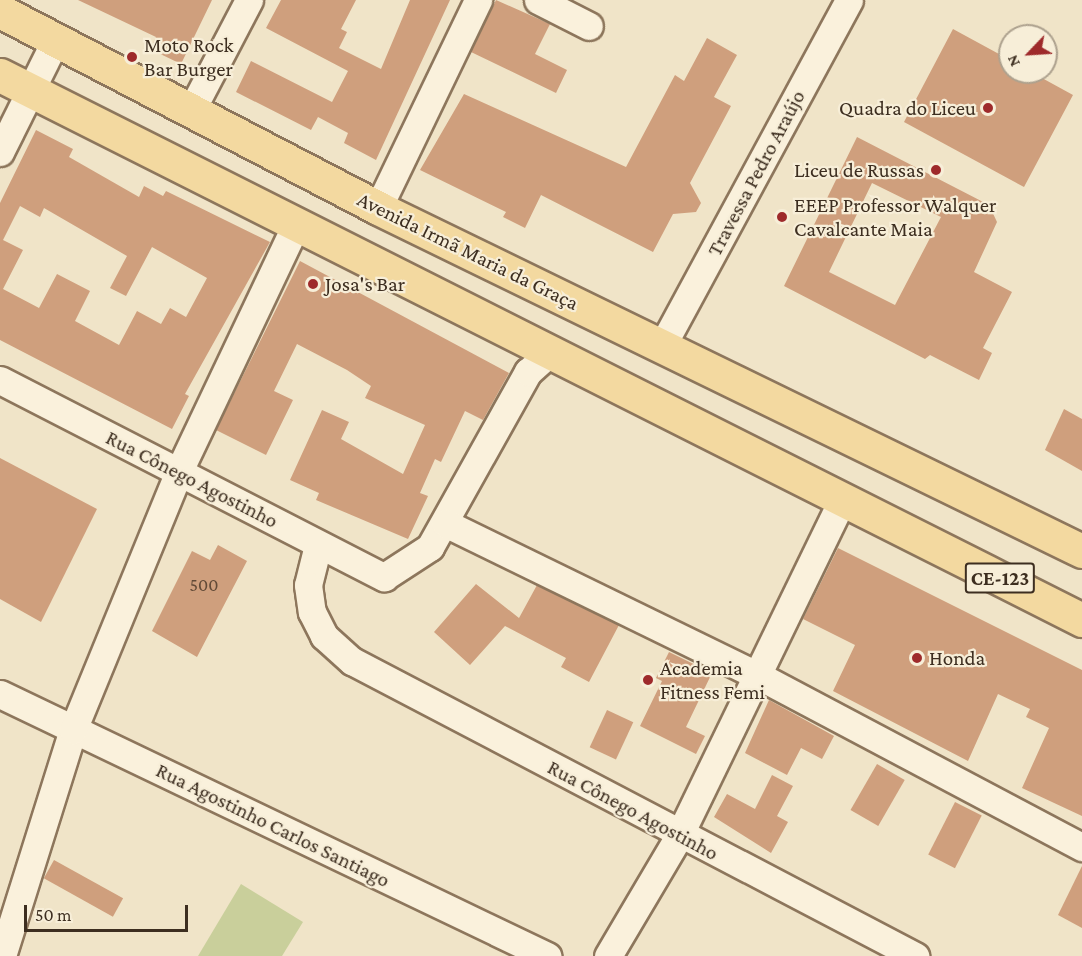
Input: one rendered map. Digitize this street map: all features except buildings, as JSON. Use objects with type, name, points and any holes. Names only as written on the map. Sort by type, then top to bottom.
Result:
[{"type":"main road","name":"Avenida Irmã Maria da Graça","points":[[0,11],[192,109],[378,208],[1082,551]]},
{"type":"main road","points":[[0,75],[297,223],[842,501]]},
{"type":"main road","name":"CE-123","points":[[842,501],[917,536],[1082,620]]},
{"type":"street","points":[[192,109],[249,0]]},
{"type":"street","points":[[378,208],[478,0]]},
{"type":"street","points":[[538,0],[589,26]]},
{"type":"street","name":"Travessa Pedro Araújo","points":[[662,346],[849,0]]},
{"type":"street","points":[[0,152],[55,41]]},
{"type":"street","points":[[2,956],[73,729],[179,471],[297,223]]},
{"type":"street","points":[[550,352],[528,372],[445,523],[757,675],[1082,847]]},
{"type":"street","name":"Rua Cônego Agostinho","points":[[0,380],[384,577],[430,547],[445,523]]},
{"type":"street","points":[[608,956],[679,836],[842,501]]},
{"type":"street","name":"Rua Cônego Agostinho","points":[[318,545],[308,585],[312,612],[324,636],[352,661],[679,836],[915,956]]},
{"type":"street","name":"Rua Agostinho Carlos Santiago","points":[[0,694],[547,956]]},
{"type":"green space","points":[[241,884],[303,922],[282,956],[198,956]]},
{"type":"place","name":"Moto Rock Bar Burger","points":[[132,57]]},
{"type":"place","name":"Quadra do Liceu","points":[[988,108]]},
{"type":"place","name":"Liceu de Russas","points":[[936,170]]},
{"type":"place","name":"EEEP Professor Walquer Cavalcante Maia","points":[[782,217]]},
{"type":"place","name":"Josa's Bar","points":[[313,284]]},
{"type":"place","name":"Honda","points":[[917,658]]},
{"type":"place","name":"Academia Fitness Femi","points":[[648,680]]}]
